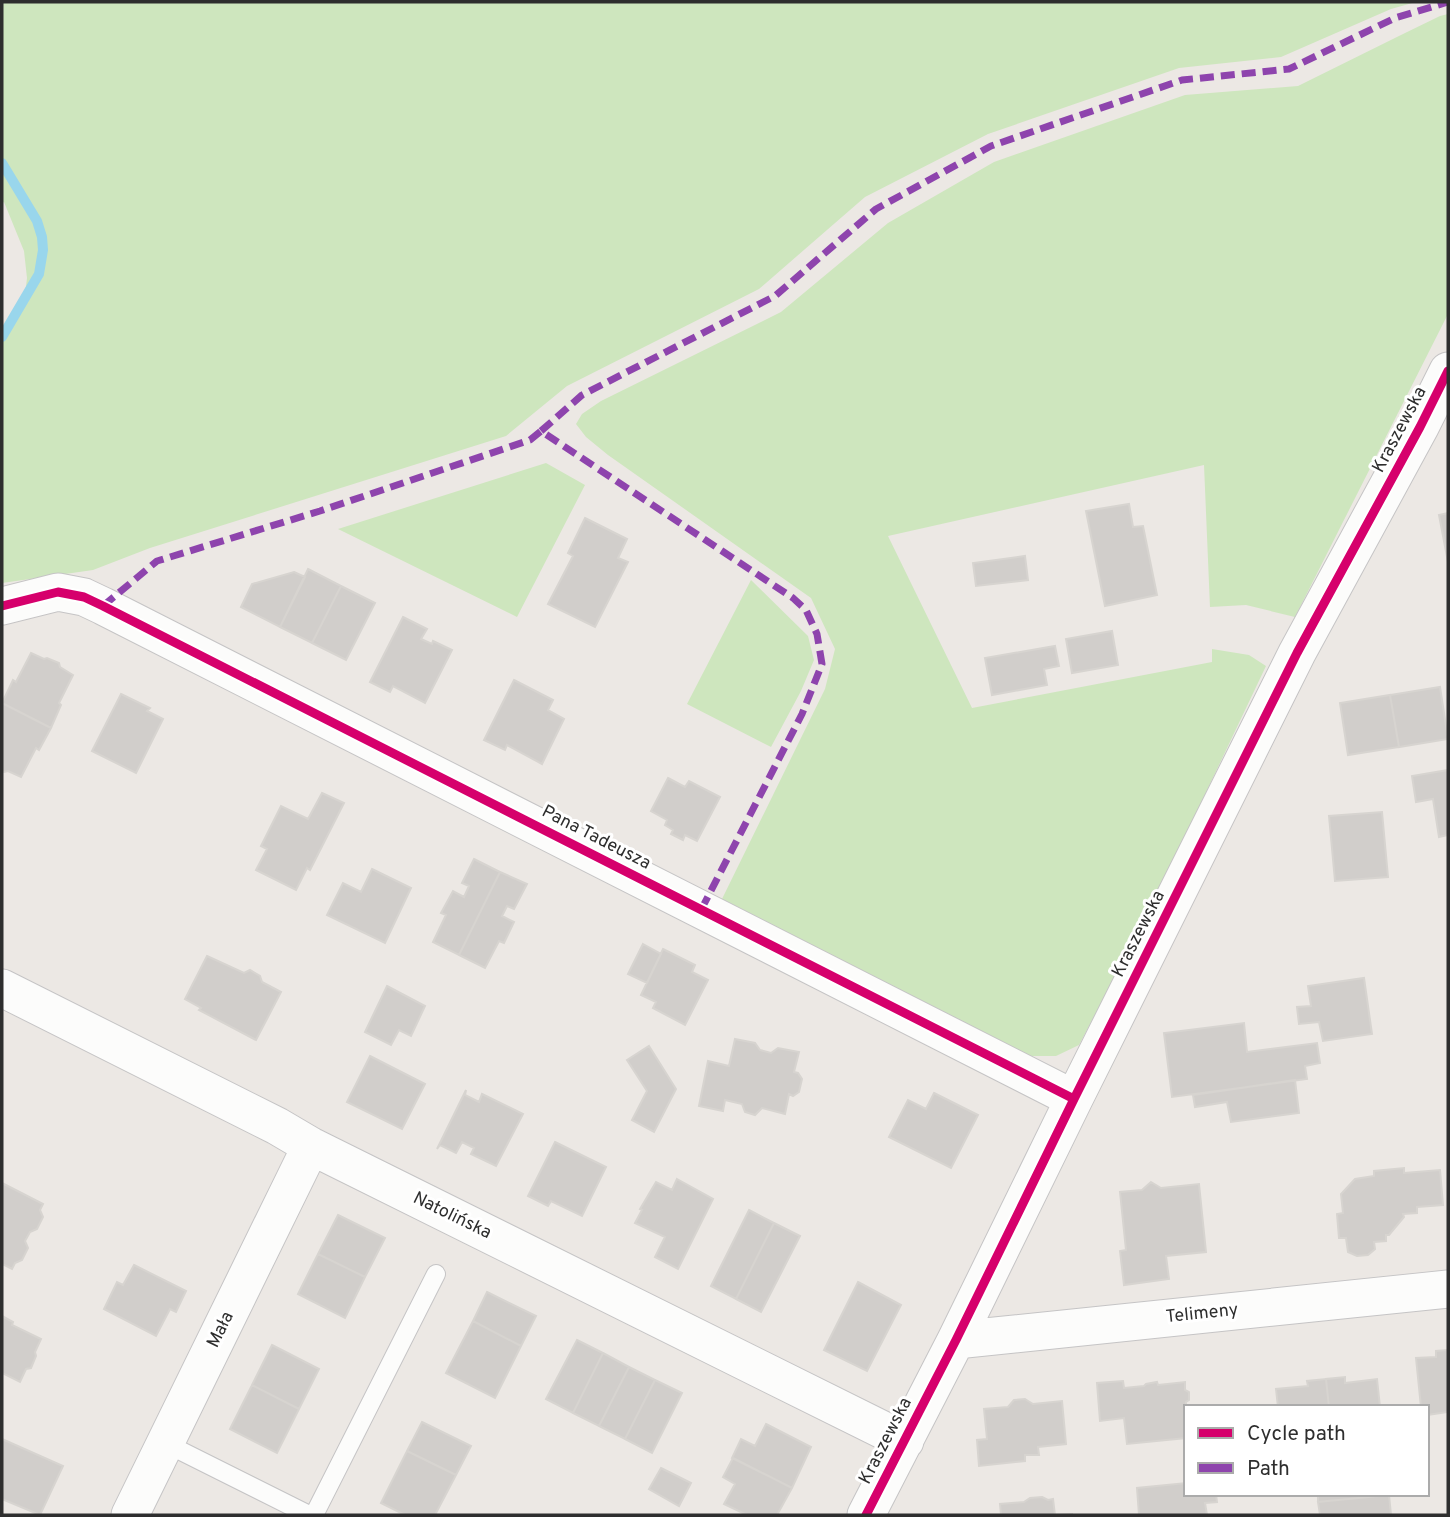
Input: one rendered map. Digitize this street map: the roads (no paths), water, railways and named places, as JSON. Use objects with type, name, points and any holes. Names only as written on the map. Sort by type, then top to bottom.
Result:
[{"type":"street","name":"Kraszewska","points":[[866,1515],[956,1340],[1297,653],[1448,371]]},
{"type":"street","name":"Pana Tadeusza","points":[[2,606],[58,592],[84,597],[1074,1099]]},
{"type":"street","name":"Natolińska","points":[[2,988],[277,1126],[311,1146],[905,1441]]},
{"type":"street","name":"Mała","points":[[130,1515],[311,1146]]},
{"type":"street","name":"Telimeny","points":[[956,1340],[1448,1289]]},
{"type":"lane","points":[[314,1515],[436,1275]]},
{"type":"lane","points":[[165,1443],[309,1515]]},
{"type":"waterway","points":[[2,163],[37,221],[43,250],[39,274],[2,337]]}]
